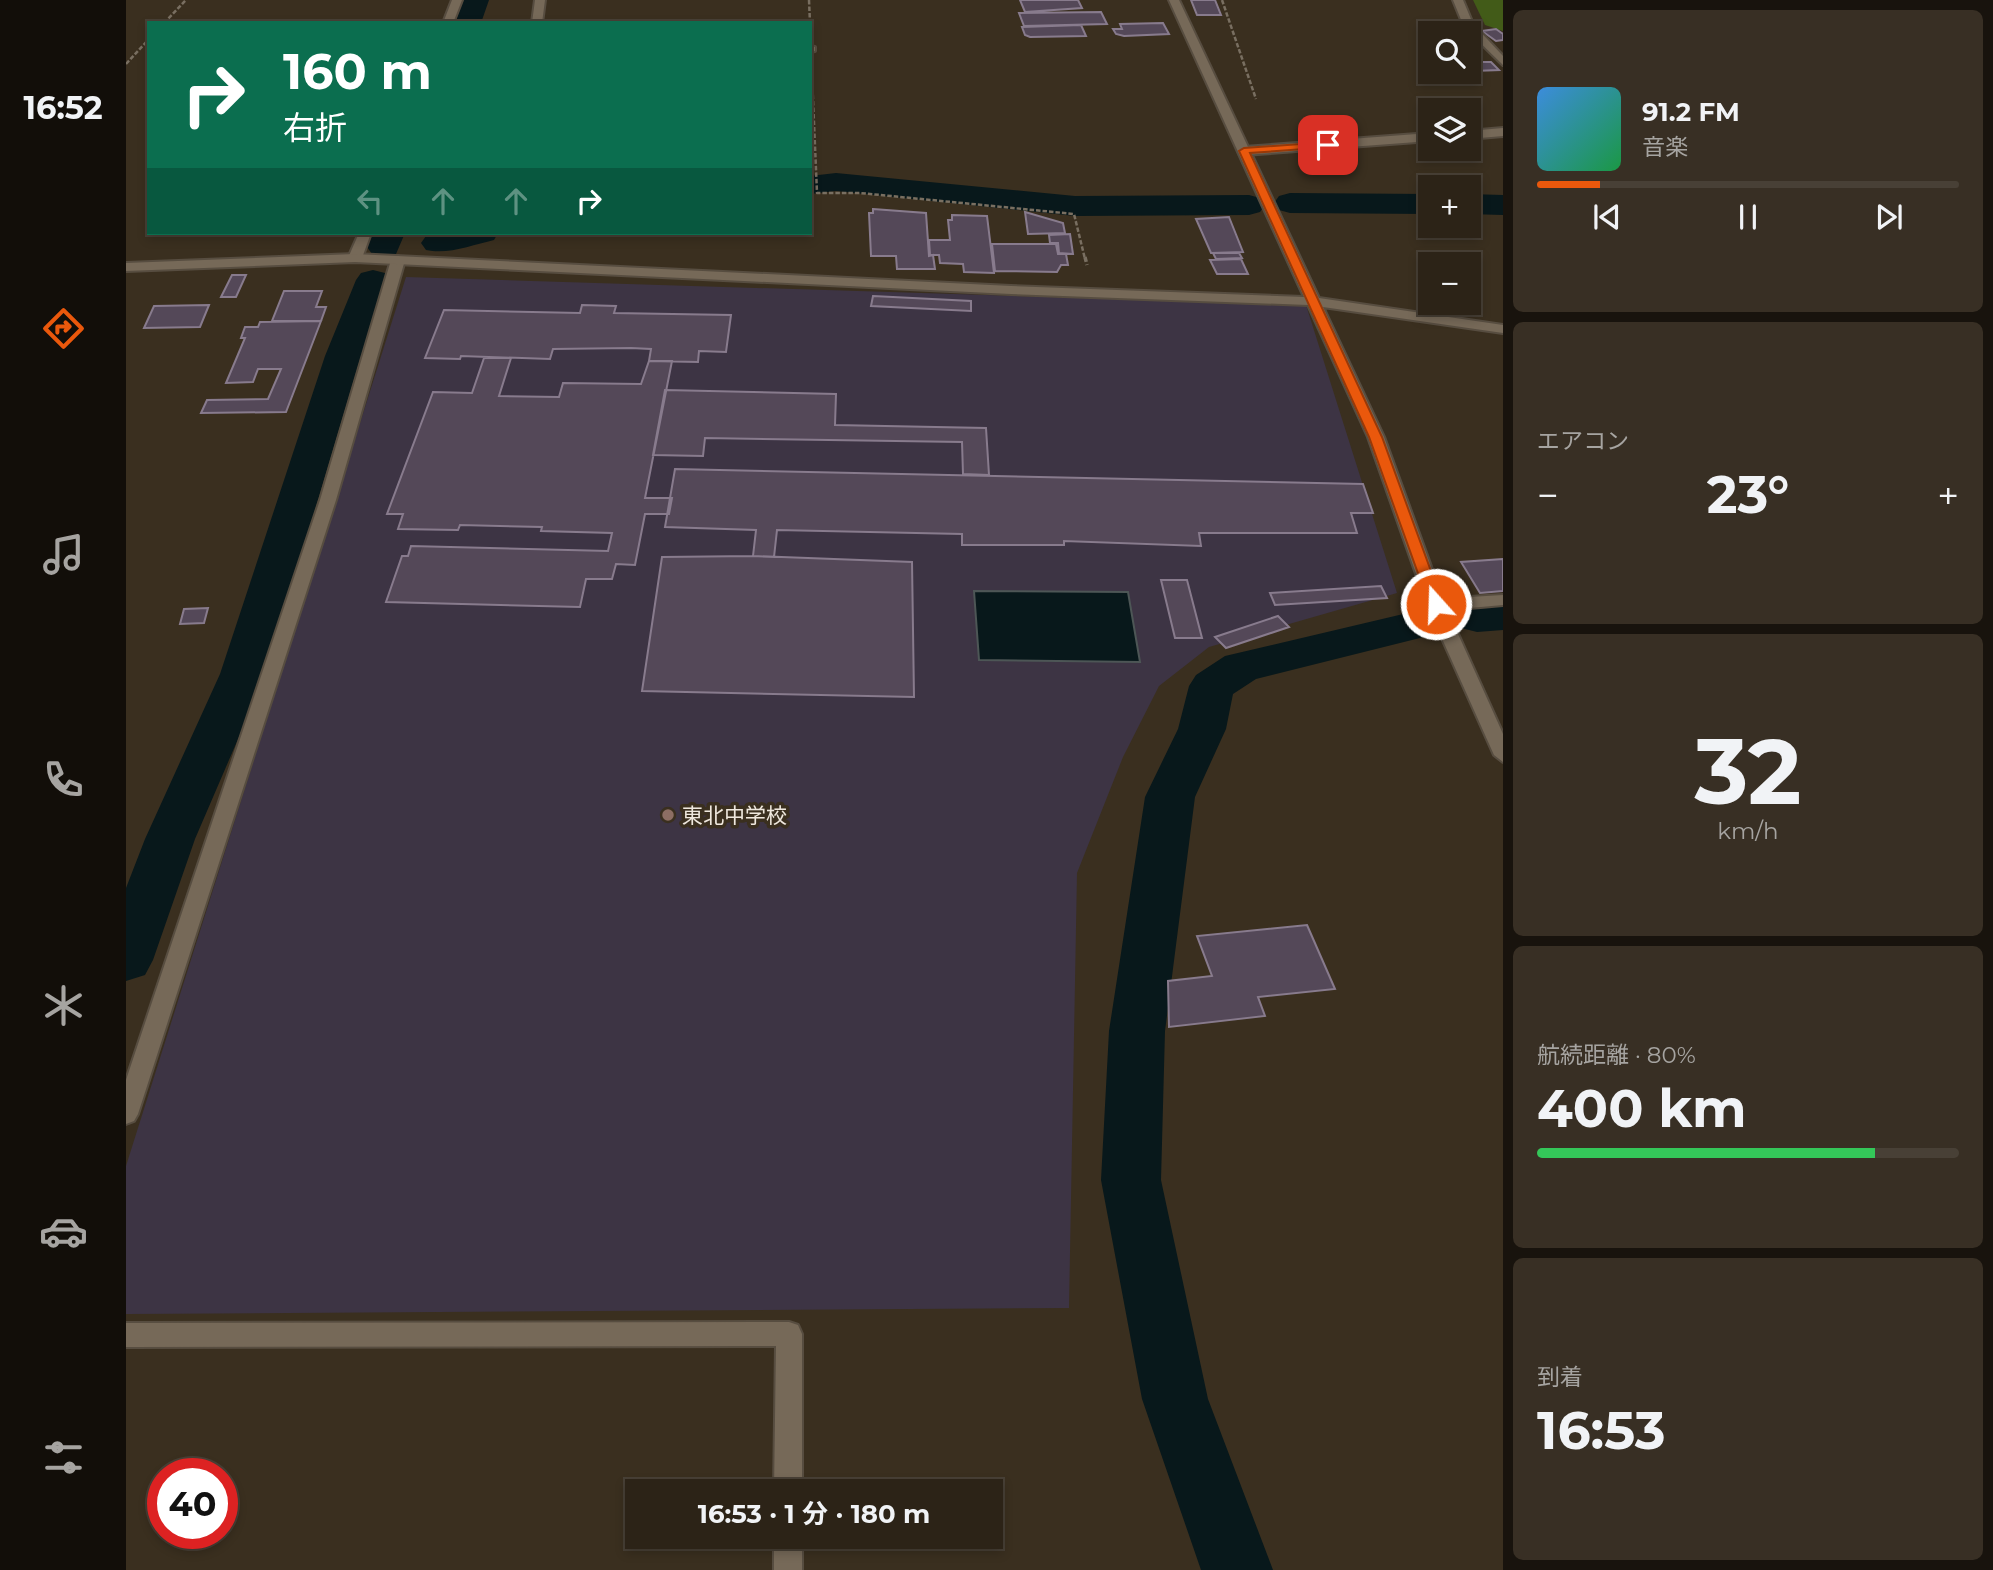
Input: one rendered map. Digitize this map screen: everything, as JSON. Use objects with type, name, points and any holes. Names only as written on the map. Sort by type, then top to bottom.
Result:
[{"type":"street","points":[[449,21],[457,0]]},
{"type":"street","points":[[537,21],[540,0]]},
{"type":"street","points":[[1174,0],[1376,437],[1436,604],[1503,755]]},
{"type":"street","points":[[1458,0],[1468,25],[1503,62]]},
{"type":"street","points":[[1483,41],[1503,42]]},
{"type":"street","points":[[1481,134],[1503,132]]},
{"type":"street","points":[[1244,151],[1418,139]]},
{"type":"street","points":[[355,258],[364,235]]},
{"type":"street","points":[[126,267],[355,258],[1312,301],[1503,329]]},
{"type":"street","points":[[126,1114],[328,500],[398,260]]},
{"type":"street","points":[[1436,604],[1503,600]]},
{"type":"street","points":[[126,1335],[789,1334],[788,1479]]},
{"type":"street","points":[[788,1549],[788,1570]]},
{"type":"path","points":[[166,21],[186,0]]},
{"type":"path","points":[[809,0],[810,21]]},
{"type":"path","points":[[1223,0],[1263,120],[1278,148]]},
{"type":"path","points":[[127,61],[147,41]]},
{"type":"path","points":[[812,73],[817,193],[860,193],[1074,214],[1093,293]]},
{"type":"shaded area","name":"東北中学校","points":[[406,277],[1306,305],[1397,593],[1209,647],[1159,686],[1123,757],[1077,873],[1069,1308],[126,1314],[126,1166]]},
{"type":"shaded area","points":[[974,591],[1128,592],[1140,662],[979,660]]},
{"type":"green space","points":[[1473,0],[1503,0],[1503,31],[1485,25]]},
{"type":"building","points":[[1020,0],[1078,0],[1082,8],[1025,12]]},
{"type":"building","points":[[1191,0],[1215,0],[1221,15],[1197,15]]},
{"type":"building","points":[[1101,12],[1107,24],[1024,26],[1019,13]]},
{"type":"building","points":[[1163,23],[1169,34],[1124,36],[1116,34],[1113,29],[1122,29],[1120,24]]},
{"type":"building","points":[[1081,25],[1086,36],[1030,37],[1025,35],[1022,27]]},
{"type":"building","points":[[1496,29],[1503,34],[1503,40],[1496,41],[1482,31]]},
{"type":"building","points":[[1481,62],[1491,62],[1499,70],[1481,71]]},
{"type":"building","points":[[873,209],[926,213],[929,256],[933,255],[935,269],[897,269],[896,256],[871,256],[869,213],[873,213]]},
{"type":"building","points":[[1025,212],[1063,223],[1065,233],[1028,234]]},
{"type":"building","points":[[952,215],[987,216],[994,273],[964,272],[963,264],[940,263],[939,255],[930,255],[929,240],[950,240],[948,220],[952,220]]},
{"type":"building","points":[[1229,217],[1243,252],[1211,253],[1196,219]]},
{"type":"building","points":[[1070,234],[1073,254],[1059,253],[1058,243],[1050,243],[1049,235]]},
{"type":"building","points":[[992,244],[1056,244],[1058,254],[1066,254],[1068,265],[1061,265],[1057,272],[995,271]]},
{"type":"building","points":[[1213,253],[1239,253],[1242,258],[1216,259]]},
{"type":"building","points":[[1241,259],[1248,274],[1217,274],[1210,260]]},
{"type":"building","points":[[232,275],[246,275],[236,297],[221,297]]},
{"type":"building","points":[[284,291],[322,291],[316,307],[326,307],[321,321],[272,321]]},
{"type":"building","points":[[873,296],[971,301],[971,311],[871,306]]},
{"type":"building","points":[[209,305],[200,327],[144,328],[154,306]]},
{"type":"building","points":[[582,305],[616,306],[614,313],[731,315],[726,352],[699,351],[698,362],[649,361],[651,349],[631,348],[553,349],[550,359],[461,356],[460,359],[425,358],[444,310],[580,313]]},
{"type":"building","points":[[321,321],[286,412],[201,413],[207,400],[268,399],[281,369],[258,369],[253,382],[226,383],[245,338],[241,338],[245,327],[258,327],[260,322]]},
{"type":"building","points":[[484,358],[511,358],[499,396],[559,397],[563,383],[641,384],[649,361],[672,361],[645,498],[672,498],[669,514],[645,514],[635,565],[616,564],[612,579],[586,579],[580,607],[386,602],[402,556],[408,556],[411,546],[608,551],[612,533],[541,531],[542,527],[460,525],[458,530],[398,529],[403,514],[387,514],[433,392],[472,393]]},
{"type":"building","points":[[665,390],[836,394],[835,425],[986,428],[989,475],[963,474],[962,442],[705,438],[703,456],[653,455]]},
{"type":"building","points":[[675,469],[1363,484],[1373,513],[1351,513],[1357,533],[1199,533],[1201,546],[1064,541],[1064,545],[962,545],[962,534],[777,530],[774,557],[753,556],[756,530],[665,527]]},
{"type":"building","points":[[753,556],[912,562],[914,697],[642,691],[662,557]]},
{"type":"building","points":[[1503,559],[1503,591],[1480,593],[1461,562]]},
{"type":"building","points":[[1161,580],[1187,580],[1202,638],[1175,638]]},
{"type":"building","points":[[1381,586],[1387,598],[1275,605],[1270,593]]},
{"type":"building","points":[[208,608],[204,623],[180,624],[184,609]]},
{"type":"building","points":[[1278,616],[1289,627],[1226,648],[1215,637]]},
{"type":"building","points":[[1307,925],[1335,989],[1258,997],[1265,1016],[1169,1027],[1168,981],[1212,976],[1197,936]]},
{"type":"waterway","points":[[469,21],[476,0]]},
{"type":"waterway","points":[[812,185],[836,182],[1075,206],[1249,205]]},
{"type":"waterway","points":[[1290,203],[1418,204]]},
{"type":"waterway","points":[[1481,204],[1503,205]]},
{"type":"waterway","points":[[384,247],[388,235]]},
{"type":"waterway","points":[[438,243],[473,235]]},
{"type":"waterway","points":[[126,960],[170,839],[243,674],[343,356],[373,280]]},
{"type":"waterway","points":[[1477,618],[1503,616]]},
{"type":"waterway","points":[[1237,1570],[1175,1399],[1131,1180],[1137,1031],[1170,797],[1202,729],[1212,686],[1241,667],[1416,625]]},
{"type":"place","name":"東北中学校","points":[[668,815]]},
{"type":"route","points":[[1328,145],[1244,151],[1376,437],[1436,604]]}]
